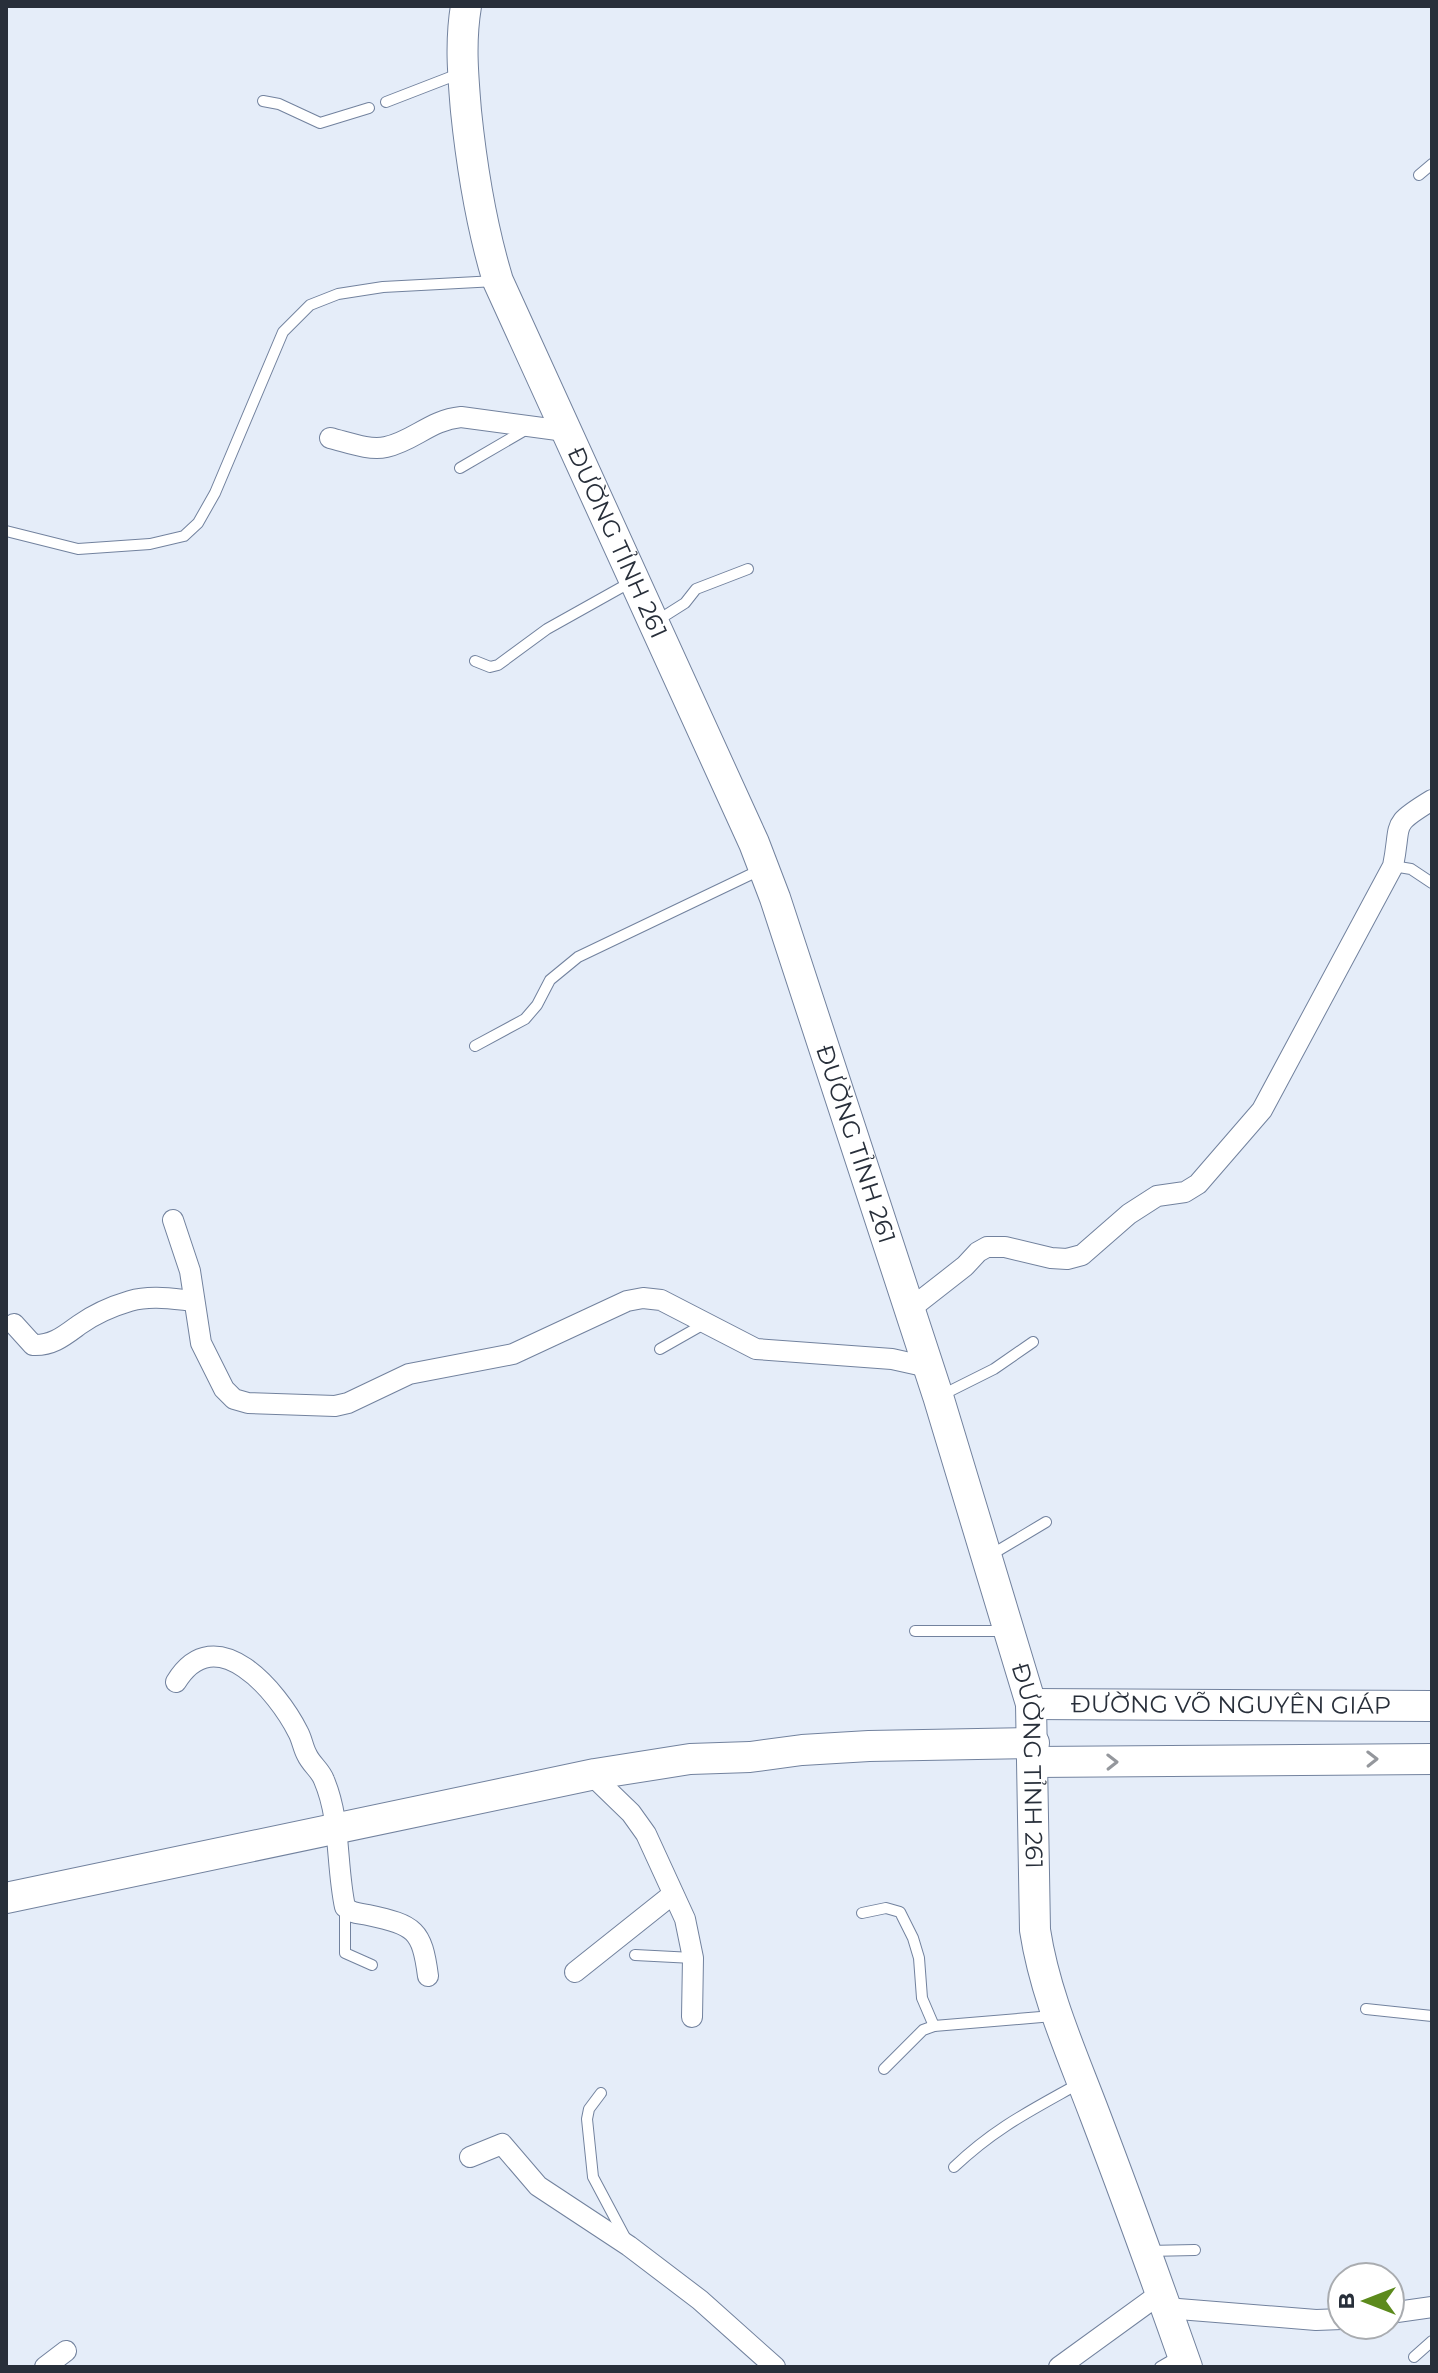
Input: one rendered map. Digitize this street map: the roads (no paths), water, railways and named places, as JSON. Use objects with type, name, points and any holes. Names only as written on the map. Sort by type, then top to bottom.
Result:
[{"type":"main road","name":"ĐƯỜNG TỈNH 261","points":[[466,6],[461,45],[476,189],[498,281],[764,868],[910,1309],[987,1557],[1031,1704],[1035,1930],[1040,1962],[1057,2016],[1164,2300],[1176,2363]]},
{"type":"main road","name":"ĐƯỜNG VÕ NGUYÊN GIÁP","points":[[1031,1704],[1432,1706]]},
{"type":"main road","points":[[6,1898],[595,1774],[690,1759],[869,1746],[1034,1753],[1432,1759]]},
{"type":"street","points":[[330,438],[385,448],[444,419],[461,417],[565,431]]},
{"type":"street","points":[[910,1309],[987,1247],[1005,1247],[1051,1258],[1067,1259],[1082,1255],[1129,1214],[1157,1196],[1185,1192],[1198,1184],[1262,1110],[1393,866],[1398,825],[1407,815],[1432,800]]},
{"type":"street","points":[[173,1220],[190,1271],[201,1343],[224,1389],[234,1399],[248,1403],[335,1406],[348,1403],[409,1374],[513,1354],[627,1301],[643,1298],[661,1300],[756,1349],[892,1359],[928,1367]]},
{"type":"street","points":[[14,1324],[33,1345],[41,1345],[51,1343],[80,1324],[129,1301],[144,1298],[194,1301]]},
{"type":"street","points":[[176,1682],[188,1668],[214,1656],[232,1660],[255,1674],[287,1712],[307,1756],[324,1778],[336,1830],[345,1907],[352,1913],[387,1919],[414,1932],[422,1940],[428,1976]]},
{"type":"street","points":[[595,1774],[646,1834],[685,1919],[693,1958],[692,2017]]},
{"type":"street","points":[[575,1972],[673,1894]]},
{"type":"street","points":[[470,2157],[502,2144],[538,2186],[629,2246],[723,2319],[775,2367]]},
{"type":"street","points":[[1059,2367],[1164,2300],[1326,2320]]},
{"type":"street","points":[[1406,2311],[1432,2307]]},
{"type":"street","points":[[45,2367],[66,2351]]},
{"type":"lane","points":[[386,102],[463,72]]},
{"type":"lane","points":[[263,101],[279,104],[320,123],[369,108]]},
{"type":"lane","points":[[1419,175],[1432,164]]},
{"type":"lane","points":[[6,531],[78,549],[150,544],[184,536],[198,523],[215,493],[283,332],[310,305],[338,294],[383,287],[498,281]]},
{"type":"lane","points":[[460,468],[530,426]]},
{"type":"lane","points":[[654,623],[679,608],[696,589],[748,569]]},
{"type":"lane","points":[[475,661],[490,667],[498,665],[547,629],[633,580]]},
{"type":"lane","points":[[1393,866],[1411,869],[1432,883]]},
{"type":"lane","points":[[475,1046],[525,1019],[537,1005],[550,980],[578,957],[764,868]]},
{"type":"lane","points":[[660,1349],[704,1324]]},
{"type":"lane","points":[[938,1396],[994,1369],[1033,1342]]},
{"type":"lane","points":[[987,1557],[1046,1522]]},
{"type":"lane","points":[[915,1631],[1008,1631]]},
{"type":"lane","points":[[345,1907],[345,1953],[372,1965]]},
{"type":"lane","points":[[862,1913],[886,1908],[900,1912],[919,1958],[922,1998],[934,2026]]},
{"type":"lane","points":[[635,1955],[693,1958]]},
{"type":"lane","points":[[1366,2009],[1432,2016]]},
{"type":"lane","points":[[884,2069],[923,2030],[934,2026],[1057,2016]]},
{"type":"lane","points":[[954,2167],[1005,2124],[1082,2082]]},
{"type":"lane","points":[[601,2093],[589,2109],[587,2119],[593,2177],[624,2231],[629,2246]]},
{"type":"lane","points":[[1146,2251],[1195,2250]]},
{"type":"lane","points":[[1414,2357],[1432,2341]]}]
